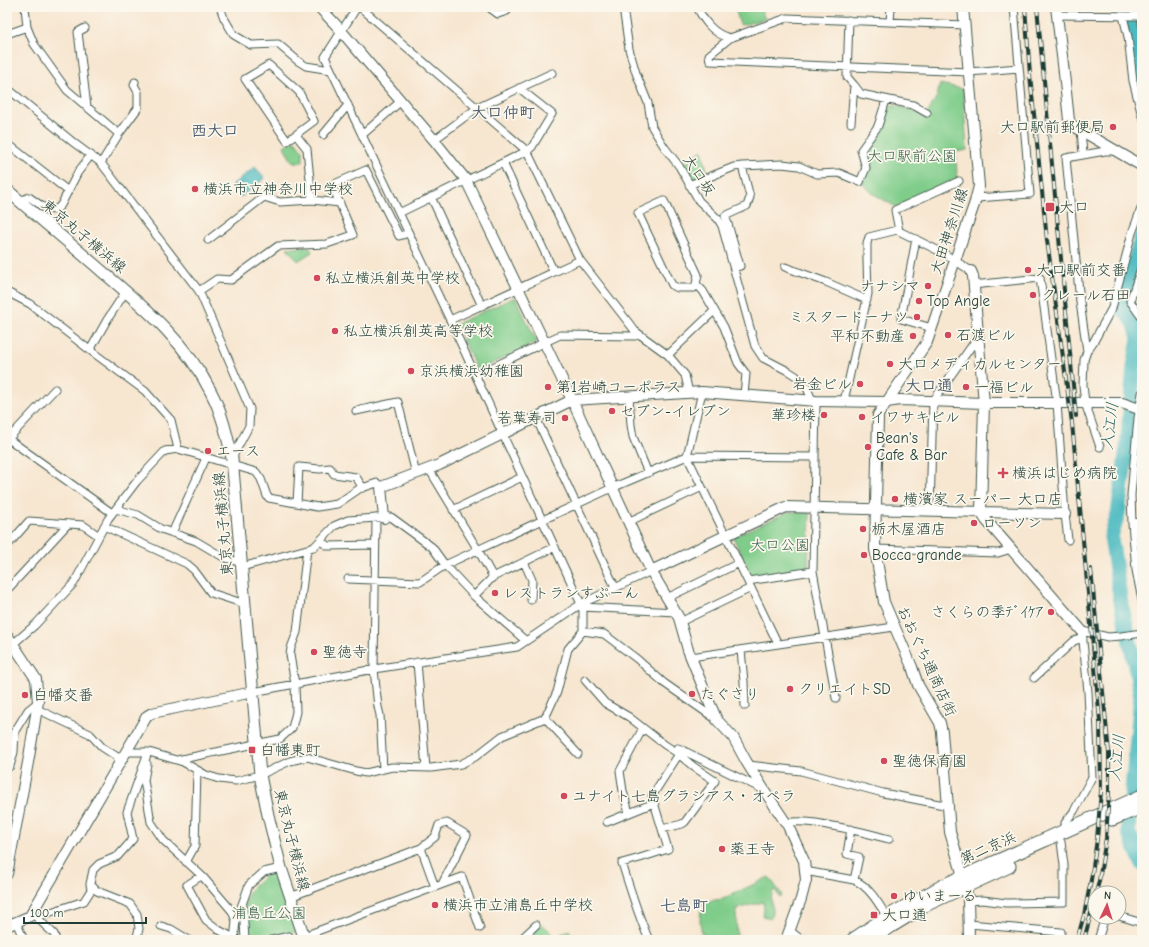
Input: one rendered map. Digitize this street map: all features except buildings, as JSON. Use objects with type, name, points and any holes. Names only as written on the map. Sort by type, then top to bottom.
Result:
[{"type":"highway","name":"第二京浜","points":[[870,940],[965,881],[1068,830],[1141,802]]},
{"type":"highway","name":"第二京浜","points":[[853,940],[887,917],[924,895],[965,881],[1061,842],[1118,812]]},
{"type":"main road","name":"東京丸子横浜線","points":[[7,190],[126,291],[172,334],[187,352],[198,369],[222,416],[232,461],[260,775],[268,815],[282,868],[304,938]]},
{"type":"street","points":[[25,7],[27,27],[34,44],[67,90],[119,134]]},
{"type":"street","points":[[220,7],[224,18],[234,35],[250,45],[278,44],[306,66],[331,70]]},
{"type":"street","points":[[319,7],[401,101],[466,180],[543,343],[572,400],[651,570],[676,612],[691,658],[717,720]]},
{"type":"street","points":[[37,706],[90,734],[102,747],[124,756],[148,752],[177,760],[206,775],[219,779],[236,781],[260,775],[290,761],[308,757],[366,773],[392,768],[426,768],[461,764],[475,757],[502,736],[545,718],[557,692],[568,649],[583,631],[583,611],[476,375],[325,57],[357,7]]},
{"type":"street","points":[[360,7],[527,151],[580,260],[635,331],[668,355],[685,375],[689,393]]},
{"type":"street","points":[[490,7],[498,14],[507,11],[509,7]]},
{"type":"street","name":"大口坂","points":[[623,7],[629,49],[636,73],[648,102],[652,127],[690,185],[699,202],[718,219],[722,226],[755,346],[763,358],[796,376],[807,388],[814,401]]},
{"type":"street","points":[[697,7],[709,26],[717,33],[730,38]]},
{"type":"street","points":[[890,22],[891,7]]},
{"type":"street","name":"大田神奈川線","points":[[887,402],[927,342],[980,186],[963,7]]},
{"type":"street","points":[[977,198],[1030,194],[1014,7]]},
{"type":"street","points":[[1137,7],[1142,25]]},
{"type":"street","points":[[1140,16],[1056,11],[1070,124],[1142,166]]},
{"type":"street","points":[[1123,16],[1128,37],[1133,81],[1142,116]]},
{"type":"street","points":[[965,25],[787,18],[730,38],[709,55],[710,61],[969,72],[1019,68]]},
{"type":"street","points":[[849,20],[847,77],[860,94],[913,105],[927,114]]},
{"type":"street","points":[[7,34],[27,27]]},
{"type":"street","points":[[85,28],[78,32],[87,106]]},
{"type":"street","points":[[269,65],[299,92],[314,121],[296,135],[288,141],[245,79],[269,65]]},
{"type":"street","points":[[434,140],[477,108],[552,73]]},
{"type":"street","points":[[101,163],[119,134],[138,108],[138,92],[134,86],[135,82]]},
{"type":"street","points":[[851,123],[854,85]]},
{"type":"street","points":[[7,88],[74,143],[101,163],[199,291],[250,409],[249,426],[232,461]]},
{"type":"street","points":[[399,213],[503,163],[532,147],[552,114],[519,88]]},
{"type":"street","points":[[690,185],[734,167],[782,164],[799,166],[817,174],[839,173],[860,182],[866,168],[862,150],[878,126],[886,100]]},
{"type":"street","points":[[362,135],[401,101]]},
{"type":"street","points":[[322,134],[348,105]]},
{"type":"street","points":[[1080,130],[1083,154]]},
{"type":"street","points":[[296,135],[307,149],[312,200]]},
{"type":"street","points":[[7,143],[68,191]]},
{"type":"street","points":[[1087,351],[1079,294],[1066,158],[1083,154],[1115,151]]},
{"type":"street","points":[[20,201],[29,197],[46,209],[56,210],[61,205],[78,172],[91,155]]},
{"type":"street","points":[[503,163],[554,272]]},
{"type":"street","points":[[734,268],[740,266],[725,216],[747,206],[750,197],[742,166]]},
{"type":"street","points":[[199,291],[217,279],[231,280],[278,246],[326,244],[353,235],[332,185],[366,170],[399,236],[409,233]]},
{"type":"street","points":[[899,231],[895,210],[959,181]]},
{"type":"street","points":[[208,240],[264,197],[280,202],[312,200],[340,203]]},
{"type":"street","points":[[431,197],[482,306]]},
{"type":"street","points":[[664,202],[698,275],[696,284],[694,288],[678,288],[672,285],[638,213],[664,202]]},
{"type":"street","points":[[1100,447],[1085,403],[1083,384],[1084,360],[1087,351],[1112,308],[1132,233],[1142,206]]},
{"type":"street","points":[[844,401],[868,294],[867,243],[869,237],[888,231],[897,230],[945,254],[971,270],[984,403],[981,512],[986,520],[1083,635],[1088,692],[1092,777],[1074,811],[1065,823],[1068,830]]},
{"type":"street","points":[[916,239],[901,319],[932,328]]},
{"type":"street","points":[[450,320],[580,260]]},
{"type":"street","points":[[1142,265],[1130,301],[1142,318]]},
{"type":"street","points":[[785,267],[826,282],[867,300]]},
{"type":"street","points":[[973,285],[1040,278],[1057,403],[1068,540]]},
{"type":"street","points":[[696,284],[703,291],[724,327],[738,363],[746,374],[744,395]]},
{"type":"street","points":[[90,350],[126,291]]},
{"type":"street","points":[[7,292],[30,304],[145,391],[171,420],[178,449]]},
{"type":"street","points":[[668,355],[714,311]]},
{"type":"street","points":[[476,375],[560,335],[635,336],[639,334]]},
{"type":"street","points":[[930,510],[933,401],[975,341],[978,340]]},
{"type":"street","points":[[55,389],[8,439],[114,511],[138,515],[161,529],[196,541],[223,558],[242,565],[314,547],[334,526],[348,520],[391,517],[432,547],[445,565],[474,596],[526,641]]},
{"type":"street","points":[[702,392],[687,456],[778,644]]},
{"type":"street","points":[[381,487],[439,465],[572,400],[702,392],[814,401],[887,402],[900,400],[984,403],[1085,403],[1135,408]]},
{"type":"street","points":[[1142,393],[1135,408],[1138,418],[1131,495],[1136,570],[1142,600]]},
{"type":"street","points":[[629,397],[633,437],[648,473]]},
{"type":"street","points":[[814,401],[815,457],[813,571],[836,698]]},
{"type":"street","points":[[356,411],[398,402],[416,474]]},
{"type":"street","name":"おおぐち通商店街","points":[[887,402],[878,415],[875,549],[884,602],[912,667],[918,685],[940,723],[943,736],[950,832],[965,881],[968,901],[968,940]]},
{"type":"street","points":[[536,418],[615,587]]},
{"type":"street","points":[[7,874],[29,758],[37,706],[36,679],[9,642],[35,625],[74,583],[104,526],[114,511],[137,481],[165,451],[178,449],[206,458],[232,461],[256,472],[261,479],[269,498],[317,507],[337,504],[359,489],[377,483],[381,487],[380,518],[375,545],[374,669],[380,715],[383,769]]},
{"type":"street","points":[[348,579],[420,582],[445,565],[576,504],[687,456],[815,457]]},
{"type":"street","points":[[172,533],[206,458]]},
{"type":"street","points":[[296,503],[299,467],[320,469],[330,468],[334,474],[356,477],[363,488]]},
{"type":"street","points":[[428,469],[493,577]]},
{"type":"street","points":[[453,510],[522,477]]},
{"type":"street","points":[[628,522],[702,487]]},
{"type":"street","points":[[34,915],[147,716],[152,713],[374,669],[517,646],[581,606],[615,587],[786,507],[1065,514]]},
{"type":"street","points":[[7,546],[29,521],[83,525],[99,536]]},
{"type":"street","points":[[1132,523],[1142,522]]},
{"type":"street","points":[[9,588],[68,524]]},
{"type":"street","points":[[104,526],[187,564],[194,570],[211,593],[245,604]]},
{"type":"street","points":[[320,541],[328,546],[375,545]]},
{"type":"street","points":[[474,596],[493,577],[555,547]]},
{"type":"street","points":[[177,760],[280,740],[292,728],[296,712],[295,684],[290,655],[297,632],[307,549]]},
{"type":"street","points":[[875,549],[998,553],[1011,549]]},
{"type":"street","points":[[524,562],[532,580],[531,600]]},
{"type":"street","points":[[667,598],[739,563]]},
{"type":"street","points":[[680,622],[750,585],[813,571]]},
{"type":"street","points":[[581,606],[676,612]]},
{"type":"street","points":[[691,658],[894,627]]},
{"type":"street","points":[[583,631],[604,634],[637,659],[664,683],[717,720],[733,737],[748,765],[786,823],[804,861],[806,880],[801,899],[786,940]]},
{"type":"street","points":[[1034,678],[1074,641],[1083,635],[1120,636],[1142,633]]},
{"type":"street","points":[[741,650],[745,706]]},
{"type":"street","points":[[417,662],[426,768]]},
{"type":"street","points":[[585,680],[605,703],[629,717],[694,767],[715,781],[685,822],[662,829]]},
{"type":"street","points":[[7,768],[10,766],[14,752],[15,731],[28,710],[37,706]]},
{"type":"street","points":[[545,718],[578,754]]},
{"type":"street","points":[[629,813],[623,791],[620,771],[643,728]]},
{"type":"street","points":[[649,940],[634,904],[622,863],[668,849],[652,796],[677,753],[678,748],[764,790]]},
{"type":"street","points":[[148,752],[144,780],[151,822],[163,840],[201,876],[232,911],[236,921]]},
{"type":"street","points":[[24,940],[12,924],[30,916],[84,901],[91,890],[90,884],[93,870],[99,864],[118,856],[133,839],[127,812],[148,752]]},
{"type":"street","points":[[748,765],[801,771],[883,793],[949,806]]},
{"type":"street","points":[[186,862],[195,846],[197,770]]},
{"type":"street","points":[[607,822],[654,803]]},
{"type":"street","points":[[786,823],[796,821],[810,822],[851,829],[889,839]]},
{"type":"street","points":[[290,897],[421,848],[435,837],[439,825],[447,824],[467,835],[439,886]]},
{"type":"street","points":[[851,829],[847,854],[859,857],[854,880]]},
{"type":"street","points":[[968,901],[983,900],[1006,903],[1064,902],[1064,865],[1061,842]]},
{"type":"street","points":[[421,848],[439,886]]},
{"type":"street","points":[[201,876],[187,885],[206,920],[234,939],[236,921],[249,886],[264,872],[282,868]]},
{"type":"street","points":[[805,871],[859,882],[872,895],[887,917]]},
{"type":"street","points":[[304,938],[462,877],[480,928]]},
{"type":"street","points":[[90,884],[97,890],[130,904],[137,914],[139,929],[136,940]]},
{"type":"street","points":[[242,903],[245,940]]},
{"type":"street","points":[[34,915],[54,934],[56,940]]},
{"type":"street","points":[[1127,918],[1142,923]]},
{"type":"street","points":[[969,924],[1061,932]]},
{"type":"street","points":[[520,940],[536,925]]},
{"type":"street","points":[[1098,940],[1102,925]]},
{"type":"street","points":[[161,926],[171,929],[189,940]]},
{"type":"street","points":[[789,930],[802,940]]},
{"type":"street","points":[[272,940],[286,935]]},
{"type":"green space","points":[[747,7],[760,7],[765,19],[740,25],[736,11]]},
{"type":"green space","points":[[1059,7],[1118,7],[1120,10],[1061,9]]},
{"type":"green space","name":"大口駅前公園","points":[[940,84],[963,89],[967,150],[956,152],[957,179],[896,207],[872,193],[862,183],[864,150],[878,134],[886,104],[910,109],[925,118],[937,96]]},
{"type":"green space","points":[[292,141],[295,141],[303,151],[303,162],[294,162],[291,160],[284,146]]},
{"type":"green space","points":[[702,150],[708,175],[695,180],[691,179],[683,165]]},
{"type":"green space","points":[[309,247],[312,252],[298,261],[287,248]]},
{"type":"green space","points":[[515,297],[537,342],[477,371],[456,324]]},
{"type":"green space","name":"大口公園","points":[[788,512],[810,513],[808,568],[752,577],[733,537]]},
{"type":"green space","name":"浦島丘公園","points":[[280,870],[300,931],[260,940],[249,940],[245,903],[250,890],[266,874]]},
{"type":"green space","points":[[769,877],[782,895],[779,897],[774,890],[772,893],[772,912],[770,919],[763,916],[763,902],[736,909],[737,940],[704,939],[704,934],[701,933],[700,922],[701,902],[723,899]]},
{"type":"green space","points":[[542,924],[556,937],[569,930],[575,940],[524,940]]},
{"type":"water","points":[[255,167],[265,178],[241,197],[232,185]]},
{"type":"waterway","name":"入江川","points":[[1127,7],[1135,32],[1140,83],[1142,89]]},
{"type":"waterway","name":"入江川","points":[[1142,236],[1121,307],[1134,322],[1139,338],[1134,366],[1127,447],[1118,514],[1111,537],[1121,603],[1141,696],[1128,831],[1142,863]]},
{"type":"railway","points":[[1025,7],[1030,75],[1047,240],[1072,423],[1100,721],[1101,791],[1097,839],[1091,880],[1077,940]]},
{"type":"railway","points":[[1037,7],[1076,416]]},
{"type":"railway","points":[[1091,569],[1109,753],[1109,792],[1106,838],[1098,885]]},
{"type":"railway","points":[[1084,940],[1088,925]]},
{"type":"place","name":"大口駅前郵便局","points":[[1113,127]]},
{"type":"place","name":"横浜市立神奈川中学校","points":[[195,189]]},
{"type":"place","name":"大口","points":[[1050,207]]},
{"type":"place","name":"大口駅前交番","points":[[1028,270]]},
{"type":"place","name":"私立横浜創英中学校","points":[[317,278]]},
{"type":"place","name":"ナナシマ","points":[[928,286]]},
{"type":"place","name":"クレール石田","points":[[1033,295]]},
{"type":"place","name":"Top Angle","points":[[919,301]]},
{"type":"place","name":"ミスタードーナツ","points":[[917,317]]},
{"type":"place","name":"私立横浜創英高等学校","points":[[335,331]]},
{"type":"place","name":"石渡ビル","points":[[948,335]]},
{"type":"place","name":"平和不動産","points":[[913,336]]},
{"type":"place","name":"大口メディカルセンター","points":[[890,364]]},
{"type":"place","name":"京浜横浜幼稚園","points":[[411,371]]},
{"type":"place","name":"岩金ビル","points":[[860,384]]},
{"type":"place","name":"第1岩崎コーポラス","points":[[548,387]]},
{"type":"place","name":"一福ビル","points":[[966,387]]},
{"type":"place","name":"セブン-イレブン","points":[[612,411]]},
{"type":"place","name":"華珍楼","points":[[824,415]]},
{"type":"place","name":"イワサキビル","points":[[862,417]]},
{"type":"place","name":"若葉寿司","points":[[565,418]]},
{"type":"place","name":"Bean's Cafe & Bar","points":[[868,447]]},
{"type":"place","name":"エース","points":[[208,451]]},
{"type":"place","name":"横浜はじめ病院","points":[[1003,473]]},
{"type":"place","name":"横濱家 スーパー 大口店","points":[[895,499]]},
{"type":"place","name":"ローソン","points":[[974,523]]},
{"type":"place","name":"栃木屋酒店","points":[[863,529]]},
{"type":"place","name":"Bocca grande","points":[[864,555]]},
{"type":"place","name":"レストランすぷーん","points":[[495,593]]},
{"type":"place","name":"さくらの季ﾃﾞｲｹｱ","points":[[1051,612]]},
{"type":"place","name":"聖徳寺","points":[[314,652]]},
{"type":"place","name":"クリエイトSD","points":[[790,689]]},
{"type":"place","name":"たぐさり","points":[[692,694]]},
{"type":"place","name":"白幡交番","points":[[25,695]]},
{"type":"place","name":"白幡東町","points":[[252,750]]},
{"type":"place","name":"聖徳保育園","points":[[884,761]]},
{"type":"place","name":"ユナイト七島グラシアス・オペラ","points":[[564,796]]},
{"type":"place","name":"薬王寺","points":[[722,849]]},
{"type":"place","name":"ゆいまーる","points":[[894,896]]},
{"type":"place","name":"横浜市立浦島丘中学校","points":[[435,905]]},
{"type":"place","name":"大口通","points":[[874,915]]},
{"type":"district","name":"大口仲町","points":[[503,113]]},
{"type":"district","name":"西大口","points":[[215,131]]},
{"type":"district","name":"大口通","points":[[929,386]]},
{"type":"district","name":"七島町","points":[[684,906]]}]
